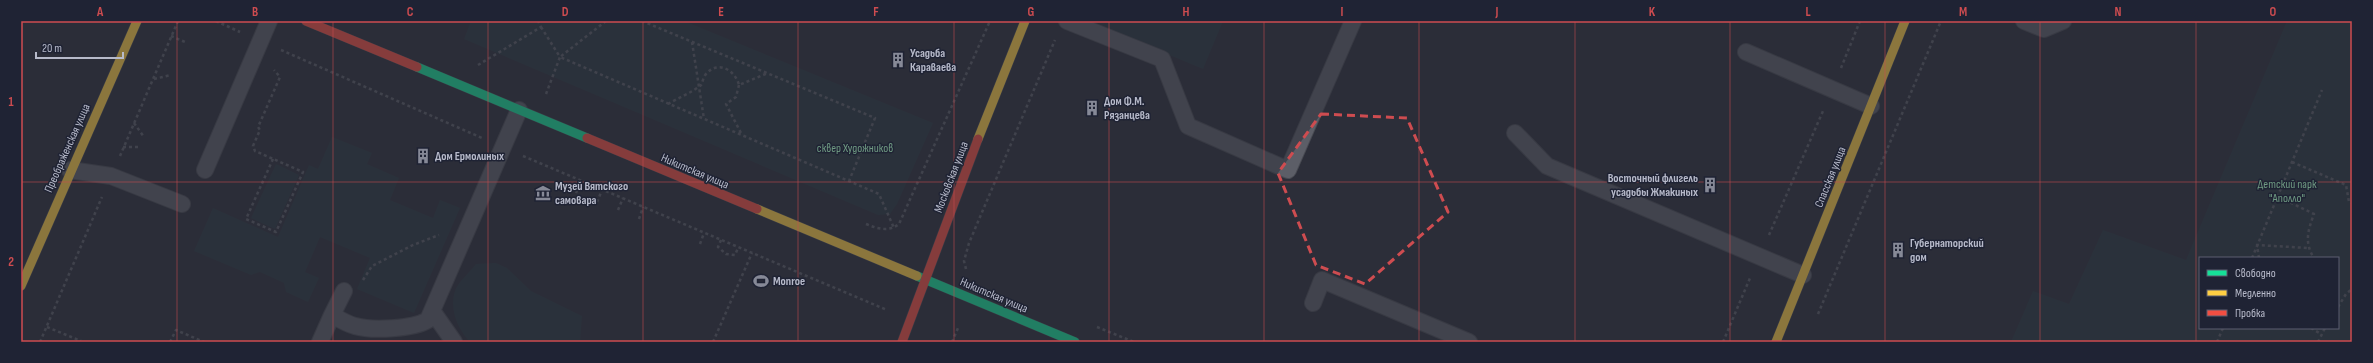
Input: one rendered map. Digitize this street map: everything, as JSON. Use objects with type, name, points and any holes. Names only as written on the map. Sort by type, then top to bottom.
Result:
[{"type":"street","name":"Преображенская улица","points":[[21,286],[70,170],[137,21]]},
{"type":"street","name":"Никитская улица","points":[[306,21],[1075,342]]},
{"type":"street","name":"Московская улица","points":[[902,342],[1025,21]]},
{"type":"street","name":"Спасская улица","points":[[1776,342],[1905,21]]},
{"type":"lane","points":[[204,170],[269,21]]},
{"type":"lane","points":[[1067,21],[1162,58],[1188,126],[1288,170],[1353,21]]},
{"type":"lane","points":[[2024,21],[2044,29],[2063,21]]},
{"type":"lane","points":[[1746,52],[1871,106]]},
{"type":"lane","points":[[332,315],[355,326],[386,328],[420,325],[428,320],[433,312],[519,110]]},
{"type":"lane","points":[[1515,133],[1547,166],[1803,275]]},
{"type":"lane","points":[[70,170],[111,176],[182,204]]},
{"type":"lane","points":[[1313,303],[1322,280],[1469,342]]},
{"type":"lane","points":[[320,342],[344,291]]},
{"type":"lane","points":[[433,312],[454,342]]},
{"type":"path","points":[[216,21],[504,148],[887,310]]},
{"type":"path","points":[[538,21],[560,57],[879,194],[894,228]]},
{"type":"path","points":[[545,94],[560,57],[606,21]]},
{"type":"path","points":[[642,21],[875,118],[849,181]]},
{"type":"path","points":[[862,222],[883,230],[894,228],[903,217],[990,21]]},
{"type":"path","points":[[1723,342],[1860,21]]},
{"type":"path","points":[[1815,320],[1941,21]]},
{"type":"path","points":[[480,70],[473,68],[541,27]]},
{"type":"path","points":[[971,276],[964,262],[969,243],[1057,35]]},
{"type":"path","points":[[172,36],[185,42]]},
{"type":"path","points":[[691,42],[704,119]]},
{"type":"path","points":[[271,66],[280,77],[258,127],[260,130],[253,146],[255,151],[303,172],[276,232],[246,219],[273,159]]},
{"type":"path","points":[[668,104],[698,86],[707,73],[718,68],[730,70],[734,74],[739,85],[736,97],[726,104],[742,135]]},
{"type":"path","points":[[739,85],[768,73]]},
{"type":"path","points":[[153,79],[171,75]]},
{"type":"path","points":[[2252,257],[2322,90]]},
{"type":"path","points":[[538,92],[553,97]]},
{"type":"path","points":[[134,123],[144,137]]},
{"type":"path","points":[[123,147],[140,147]]},
{"type":"path","points":[[2292,162],[2346,185],[2349,202],[2352,203]]},
{"type":"path","points":[[576,193],[581,181]]},
{"type":"path","points":[[597,202],[602,190]]},
{"type":"path","points":[[618,210],[622,198]]},
{"type":"path","points":[[2285,200],[2314,214],[2307,236],[2308,248],[2313,257]]},
{"type":"path","points":[[639,219],[643,207]]},
{"type":"path","points":[[344,291],[354,295],[372,266],[413,244],[450,231],[467,233]]},
{"type":"path","points":[[700,244],[704,233]]},
{"type":"path","points":[[721,240],[718,247],[726,254],[735,255],[738,248]]},
{"type":"path","points":[[2257,244],[2308,248]]},
{"type":"path","points":[[2257,244],[2259,257]]},
{"type":"path","points":[[713,342],[752,254]]},
{"type":"path","points":[[769,266],[771,261]]},
{"type":"path","points":[[2339,304],[2346,294],[2352,289]]},
{"type":"path","points":[[1092,325],[1134,342]]},
{"type":"path","points":[[47,327],[81,341]]},
{"type":"path","points":[[952,342],[958,328]]},
{"type":"path","points":[[2217,342],[2223,329]]},
{"type":"path","points":[[2313,329],[2321,334]]},
{"type":"path","points":[[2318,342],[2324,329]]},
{"type":"path","points":[[170,342],[176,330],[204,342]]},
{"type":"highlighted area","points":[[1321,114],[1407,118],[1448,212],[1365,284],[1316,265],[1278,173]]},
{"type":"green space","name":"сквер Художников","points":[[471,21],[684,21],[933,123],[897,204],[890,214],[878,215],[464,39]]},
{"type":"green space","points":[[1088,21],[1223,21],[1203,69]]},
{"type":"green space","name":"Детский парк \"Аполло\"","points":[[2287,21],[2352,21],[2352,342],[2011,342],[2033,291],[2069,304],[2103,230],[2186,260]]},
{"type":"green space","points":[[332,137],[372,153],[367,164],[399,178],[390,200],[433,218],[440,200],[460,208],[414,313],[357,289],[370,258],[320,237],[305,272],[319,278],[308,302],[286,292],[284,283],[260,272],[251,275],[194,251],[213,208],[278,237],[309,165],[318,169]]},
{"type":"green space","points":[[276,164],[299,175],[275,229],[251,218]]},
{"type":"green space","points":[[496,263],[507,268],[531,291],[582,316],[580,342],[470,342],[458,325],[456,319],[453,305],[455,291],[461,281],[476,264]]},
{"type":"traffic: fast","points":[[417,67],[587,138]]},
{"type":"traffic: fast","points":[[917,276],[1075,342]]},
{"type":"traffic: slow","points":[[21,286],[137,21]]},
{"type":"traffic: slow","points":[[978,139],[1025,21]]},
{"type":"traffic: slow","points":[[1776,342],[1905,21]]},
{"type":"traffic: slow","points":[[757,209],[917,276]]},
{"type":"traffic: jam","points":[[306,21],[417,67]]},
{"type":"traffic: jam","points":[[587,138],[757,209]]},
{"type":"traffic: jam","points":[[902,342],[978,139]]},
{"type":"place","name":"Усадьба Караваева","points":[[898,60]]},
{"type":"place","name":"Дом Ф.М. Рязанцева","points":[[1092,108]]},
{"type":"place","name":"Дом Ермолиных","points":[[423,156]]},
{"type":"place","name":"Восточный флигель усадьбы Жмакиных","points":[[1710,185]]},
{"type":"place","name":"Музей Вятского самовара","points":[[543,193]]},
{"type":"place","name":"Губернаторский дом","points":[[1898,250]]},
{"type":"place","name":"Monroe","points":[[761,281]]}]
